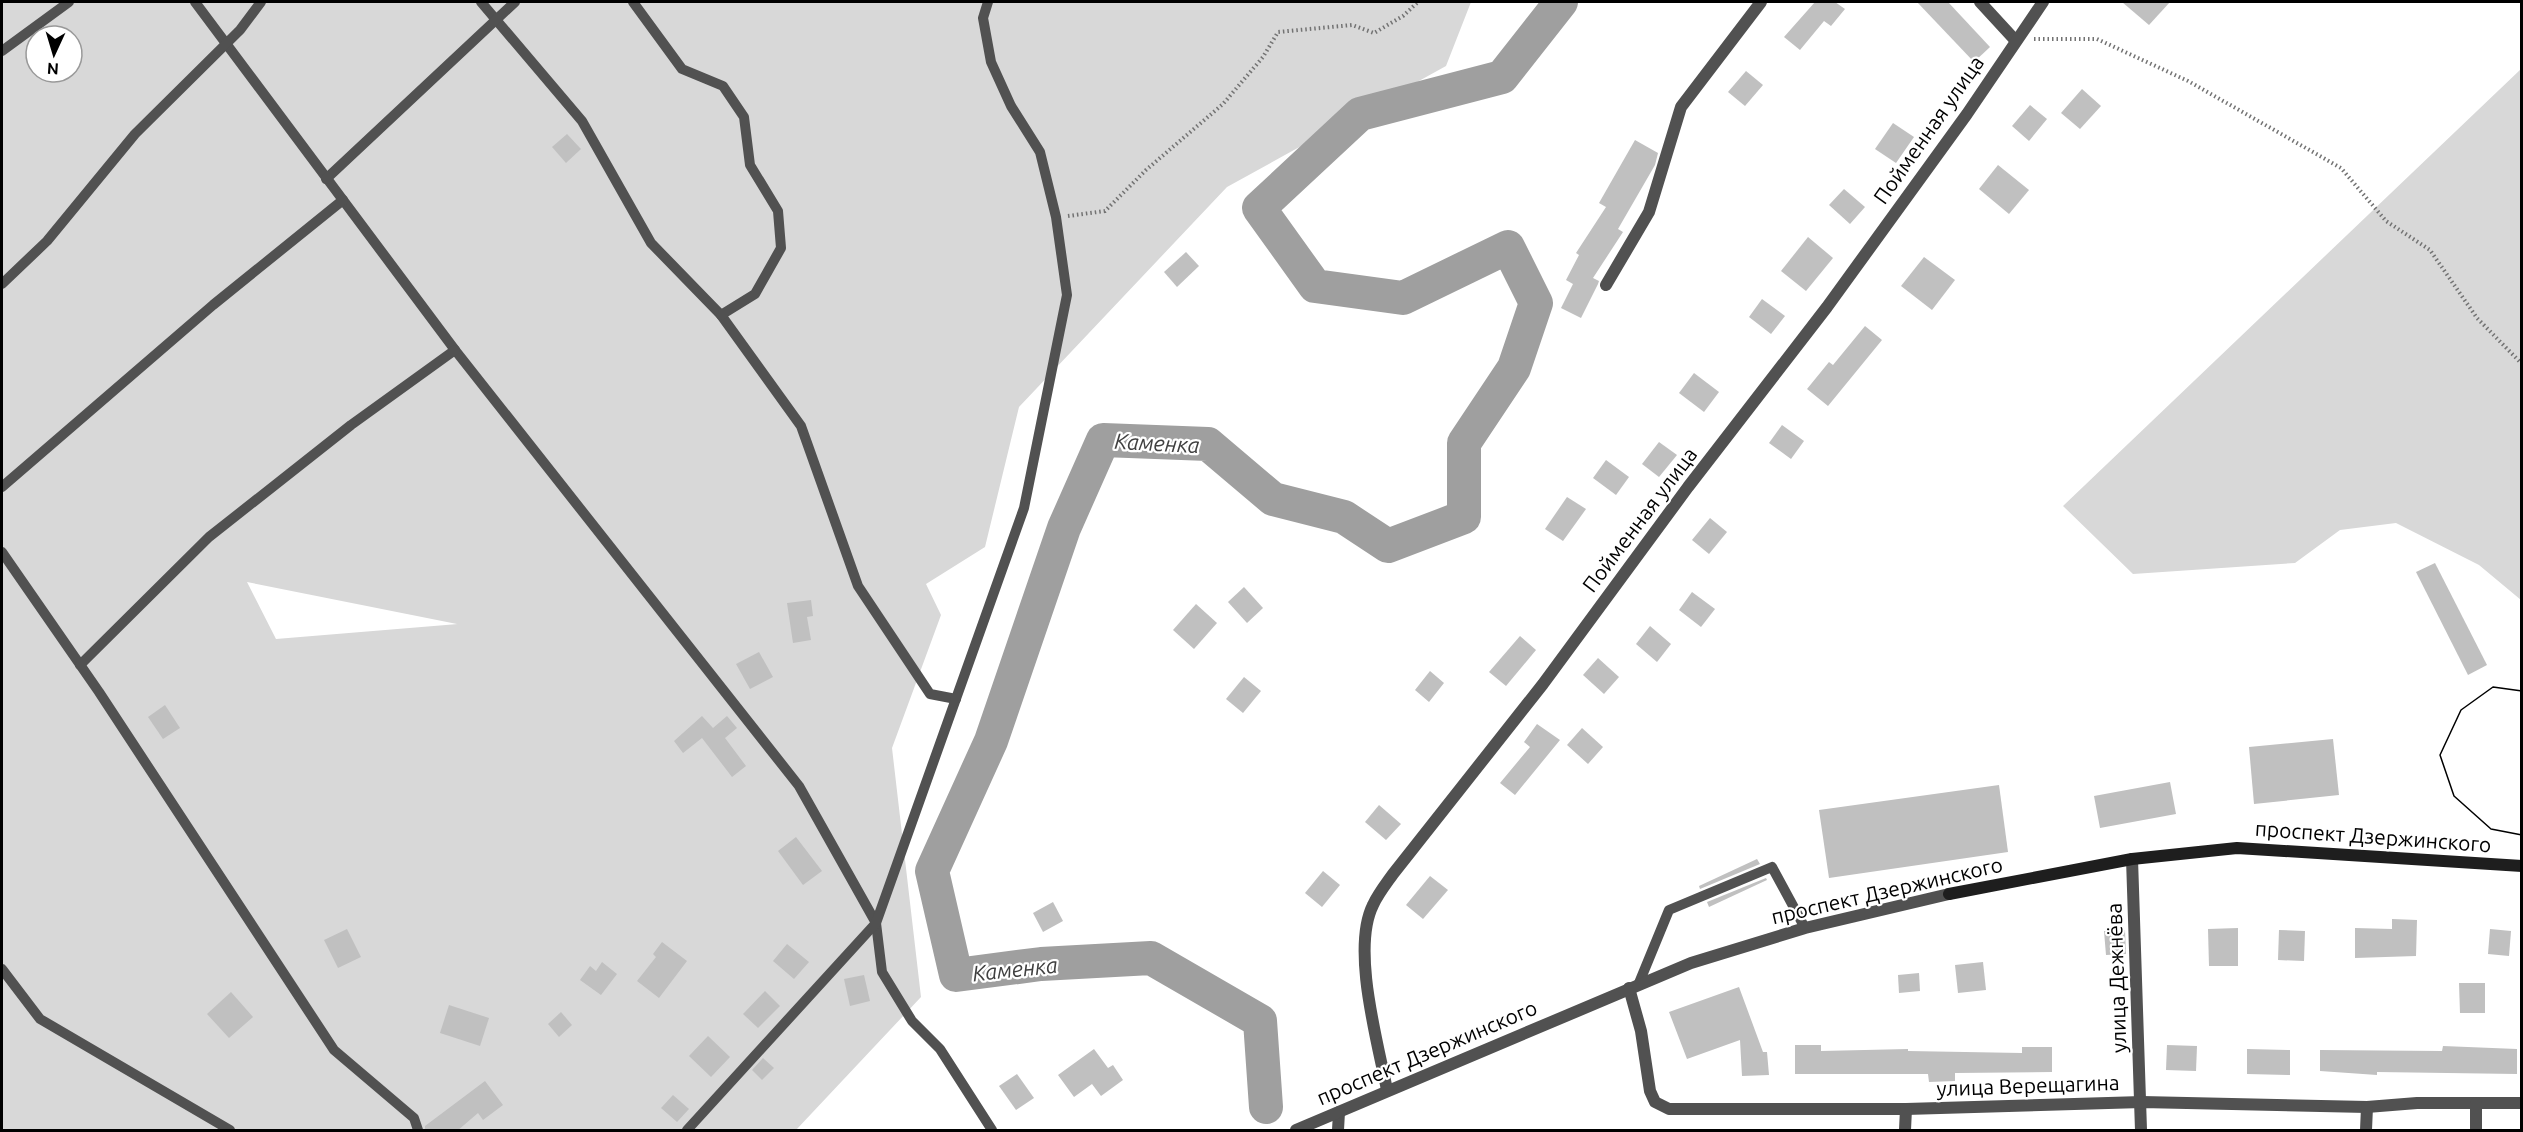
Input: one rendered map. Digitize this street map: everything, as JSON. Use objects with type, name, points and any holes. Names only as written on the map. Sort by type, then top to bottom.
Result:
[{"type":"main road","name":"проспект Дзержинского","points":[[1949,894],[2132,859],[2237,848],[2522,866]]},
{"type":"street","points":[[1606,285],[1649,212],[1681,107],[1761,2]]},
{"type":"street","points":[[1980,2],[2015,40]]},
{"type":"street","name":"Пойменная улица","points":[[1387,1090],[1365,969],[1366,933],[1372,906],[1393,874],[1543,684],[1688,487],[1827,307],[1967,114],[2015,40],[2043,2]]},
{"type":"street","name":"улица Дежнёва","points":[[2132,859],[2142,1102],[2141,1131]]},
{"type":"street","name":"проспект Дзержинского","points":[[1296,1131],[1387,1090],[1691,963],[1805,928],[1949,894]]},
{"type":"street","name":"улица Верещагина","points":[[1634,985],[1650,1090],[1655,1102],[1670,1109],[1906,1109],[2142,1102],[2367,1107],[2417,1103],[2522,1103]]},
{"type":"street","points":[[2476,1103],[2476,1131]]},
{"type":"street","points":[[2366,1131],[2367,1107]]},
{"type":"street","points":[[1905,1131],[1906,1109]]},
{"type":"street","points":[[1338,1131],[1339,1112]]},
{"type":"lane","points":[[2,51],[69,2]]},
{"type":"lane","points":[[195,2],[455,350],[799,786],[876,923],[882,972],[912,1021],[940,1049],[992,1131]]},
{"type":"lane","points":[[2,284],[46,241],[135,134],[226,44],[261,2]]},
{"type":"lane","points":[[481,2],[582,121],[651,243],[721,315],[801,426],[858,586],[930,694],[956,699]]},
{"type":"lane","points":[[326,178],[515,2]]},
{"type":"lane","points":[[633,2],[682,69],[723,86],[744,117],[750,165],[778,211],[781,248],[755,294],[721,315]]},
{"type":"lane","points":[[687,1131],[876,923],[1024,508],[1067,295],[1056,217],[1040,152],[1011,106],[991,62],[983,18],[988,2]]},
{"type":"lane","points":[[2,487],[213,305],[343,200]]},
{"type":"lane","points":[[80,665],[209,537],[351,425],[455,350]]},
{"type":"lane","points":[[2,552],[80,665],[334,1050],[414,1118],[418,1131]]},
{"type":"lane","points":[[1634,985],[1669,910],[1772,867],[1805,928]]},
{"type":"lane","points":[[2,969],[40,1019],[229,1130]]},
{"type":"path","points":[[1056,217],[1106,211],[1146,170],[1223,104],[1263,57],[1278,32],[1352,24],[1374,33],[1403,16],[1418,2]]},
{"type":"path","points":[[2015,40],[2097,39],[2188,81],[2341,168],[2386,220],[2430,250],[2477,318],[2522,364]]},
{"type":"shaded area","points":[[2,2],[1471,2],[1446,66],[1227,187],[1019,407],[985,547],[926,584],[941,615],[892,748],[921,997],[796,1130],[2,1130]],"holes":[[[247,582],[457,624],[276,639]]]},
{"type":"shaded area","points":[[2521,69],[2521,600],[2479,565],[2396,523],[2340,530],[2295,563],[2133,574],[2063,506]]},
{"type":"building","points":[[1815,2],[1835,2],[1845,9],[1831,26],[1824,21],[1800,50],[1784,37]]},
{"type":"building","points":[[1917,2],[1948,2],[1990,47],[1974,62]]},
{"type":"building","points":[[2122,2],[2170,2],[2149,25]]},
{"type":"building","points":[[1746,71],[1763,85],[1745,106],[1728,92]]},
{"type":"building","points":[[2082,89],[2101,106],[2080,129],[2061,113]]},
{"type":"building","points":[[2030,105],[2047,119],[2029,141],[2012,126]]},
{"type":"building","points":[[1893,123],[1914,137],[1896,163],[1875,149]]},
{"type":"building","points":[[567,134],[581,149],[566,163],[552,147]]},
{"type":"building","points":[[1635,140],[1658,153],[1655,165],[1618,229],[1623,232],[1593,278],[1599,281],[1581,318],[1561,308],[1573,284],[1566,280],[1579,255],[1576,253],[1606,207],[1599,203]]},
{"type":"building","points":[[1998,165],[2029,190],[2009,214],[1979,189]]},
{"type":"building","points":[[1844,189],[1865,207],[1850,224],[1829,205]]},
{"type":"building","points":[[1808,237],[1833,258],[1806,291],[1781,271]]},
{"type":"building","points":[[1186,252],[1199,266],[1177,287],[1164,272]]},
{"type":"building","points":[[1924,257],[1955,280],[1932,310],[1901,286]]},
{"type":"building","points":[[1762,299],[1785,316],[1771,334],[1749,317]]},
{"type":"building","points":[[1865,326],[1882,340],[1828,406],[1807,389],[1829,362],[1833,365]]},
{"type":"building","points":[[1694,373],[1719,392],[1704,412],[1679,393]]},
{"type":"building","points":[[1782,425],[1804,441],[1791,459],[1769,443]]},
{"type":"building","points":[[1659,442],[1677,455],[1659,477],[1642,464]]},
{"type":"building","points":[[1606,460],[1629,477],[1616,495],[1593,478]]},
{"type":"building","points":[[1567,497],[1586,509],[1563,541],[1545,529]]},
{"type":"building","points":[[1710,518],[1727,532],[1709,554],[1692,540]]},
{"type":"building","points":[[2435,563],[2487,665],[2468,675],[2416,572]]},
{"type":"building","points":[[1244,587],[1263,608],[1247,623],[1228,602]]},
{"type":"building","points":[[1692,592],[1715,609],[1701,627],[1679,610]]},
{"type":"building","points":[[811,600],[813,616],[807,617],[811,640],[793,643],[787,603]]},
{"type":"building","points":[[1196,604],[1217,623],[1194,649],[1173,630]]},
{"type":"building","points":[[1650,626],[1671,644],[1657,662],[1636,644]]},
{"type":"building","points":[[1520,636],[1536,650],[1506,686],[1489,672]]},
{"type":"building","points":[[759,652],[773,677],[750,689],[736,664]]},
{"type":"building","points":[[1598,658],[1619,677],[1604,694],[1583,675]]},
{"type":"building","points":[[1430,671],[1444,683],[1429,702],[1415,690]]},
{"type":"building","points":[[1244,677],[1261,691],[1243,713],[1226,699]]},
{"type":"building","points":[[165,705],[180,728],[163,739],[148,717]]},
{"type":"building","points":[[702,716],[713,728],[727,716],[737,728],[725,738],[746,766],[732,777],[702,738],[683,753],[674,741]]},
{"type":"building","points":[[1537,724],[1560,740],[1515,795],[1500,783],[1530,747],[1524,742]]},
{"type":"building","points":[[1582,728],[1603,747],[1588,764],[1567,745]]},
{"type":"building","points":[[2333,739],[2339,795],[2254,804],[2249,747]]},
{"type":"building","points":[[2170,782],[2176,814],[2100,828],[2094,796]]},
{"type":"building","points":[[1999,785],[2008,852],[1829,878],[1819,810]]},
{"type":"building","points":[[1379,805],[1401,824],[1386,840],[1365,822]]},
{"type":"building","points":[[796,837],[822,871],[803,885],[778,851]]},
{"type":"building","points":[[1757,859],[1760,864],[1700,889],[1699,886]]},
{"type":"building","points":[[1323,871],[1340,885],[1322,907],[1305,893]]},
{"type":"building","points":[[1430,876],[1448,890],[1423,919],[1406,905]]},
{"type":"building","points":[[1766,878],[1767,880],[1709,907],[1707,902]]},
{"type":"building","points":[[1053,902],[1063,921],[1043,932],[1033,913]]},
{"type":"building","points":[[2392,919],[2417,920],[2416,956],[2355,958],[2355,928],[2392,929]]},
{"type":"building","points":[[2238,928],[2238,966],[2209,966],[2208,929]]},
{"type":"building","points":[[347,929],[361,957],[338,968],[324,940]]},
{"type":"building","points":[[2490,929],[2511,931],[2509,956],[2488,954]]},
{"type":"building","points":[[2125,930],[2126,954],[2106,955],[2104,931]]},
{"type":"building","points":[[2279,930],[2305,931],[2304,961],[2278,960]]},
{"type":"building","points":[[662,942],[687,961],[659,998],[637,981],[656,957],[653,954]]},
{"type":"building","points":[[787,944],[809,962],[794,979],[773,961]]},
{"type":"building","points":[[602,962],[617,974],[601,995],[580,980],[590,966],[596,971]]},
{"type":"building","points":[[1983,962],[1986,990],[1958,993],[1955,965]]},
{"type":"building","points":[[1919,973],[1920,991],[1899,993],[1898,975]]},
{"type":"building","points":[[864,975],[870,1001],[850,1006],[844,979]]},
{"type":"building","points":[[2459,983],[2485,983],[2485,1013],[2460,1013]]},
{"type":"building","points":[[1739,987],[1763,1052],[1767,1052],[1769,1075],[1742,1076],[1740,1040],[1687,1059],[1669,1012]]},
{"type":"building","points":[[765,991],[780,1006],[758,1028],[743,1014]]},
{"type":"building","points":[[231,992],[253,1017],[229,1038],[207,1014]]},
{"type":"building","points":[[449,1005],[489,1018],[480,1046],[440,1033]]},
{"type":"building","points":[[561,1012],[572,1025],[559,1037],[548,1024]]},
{"type":"building","points":[[708,1036],[730,1057],[711,1077],[689,1056]]},
{"type":"building","points":[[1795,1045],[1821,1045],[1821,1051],[1908,1049],[1908,1051],[2022,1053],[2022,1047],[2052,1047],[2052,1072],[1955,1073],[1955,1081],[1929,1082],[1928,1074],[1795,1074]]},
{"type":"building","points":[[2167,1045],[2197,1046],[2196,1071],[2166,1070]]},
{"type":"building","points":[[2443,1046],[2517,1049],[2517,1074],[2377,1072],[2377,1075],[2320,1071],[2320,1050],[2442,1051]]},
{"type":"building","points":[[1094,1049],[1108,1068],[1113,1065],[1123,1080],[1101,1096],[1092,1084],[1074,1097],[1058,1075]]},
{"type":"building","points":[[2247,1049],[2290,1050],[2290,1075],[2247,1074]]},
{"type":"building","points":[[763,1058],[774,1068],[762,1080],[752,1070]]},
{"type":"building","points":[[1017,1074],[1034,1098],[1016,1110],[999,1086]]},
{"type":"building","points":[[485,1081],[503,1105],[483,1120],[478,1113],[457,1131],[425,1131],[425,1126]]},
{"type":"building","points":[[673,1095],[689,1109],[677,1122],[661,1108]]},
{"type":"waterway","name":"Каменка","points":[[1266,1107],[1260,1021],[1151,958],[1041,964],[956,975],[932,871],[991,741],[1064,528],[1103,440],[1208,444],[1273,499],[1344,517],[1388,546],[1464,517],[1464,443],[1514,368],[1536,303],[1508,247],[1403,298],[1315,286],[1259,208],[1360,114],[1502,77],[1561,2]]},
{"type":"tram line","points":[[2522,691],[2493,687],[2461,710],[2440,755],[2454,796],[2491,829],[2522,835]]}]
